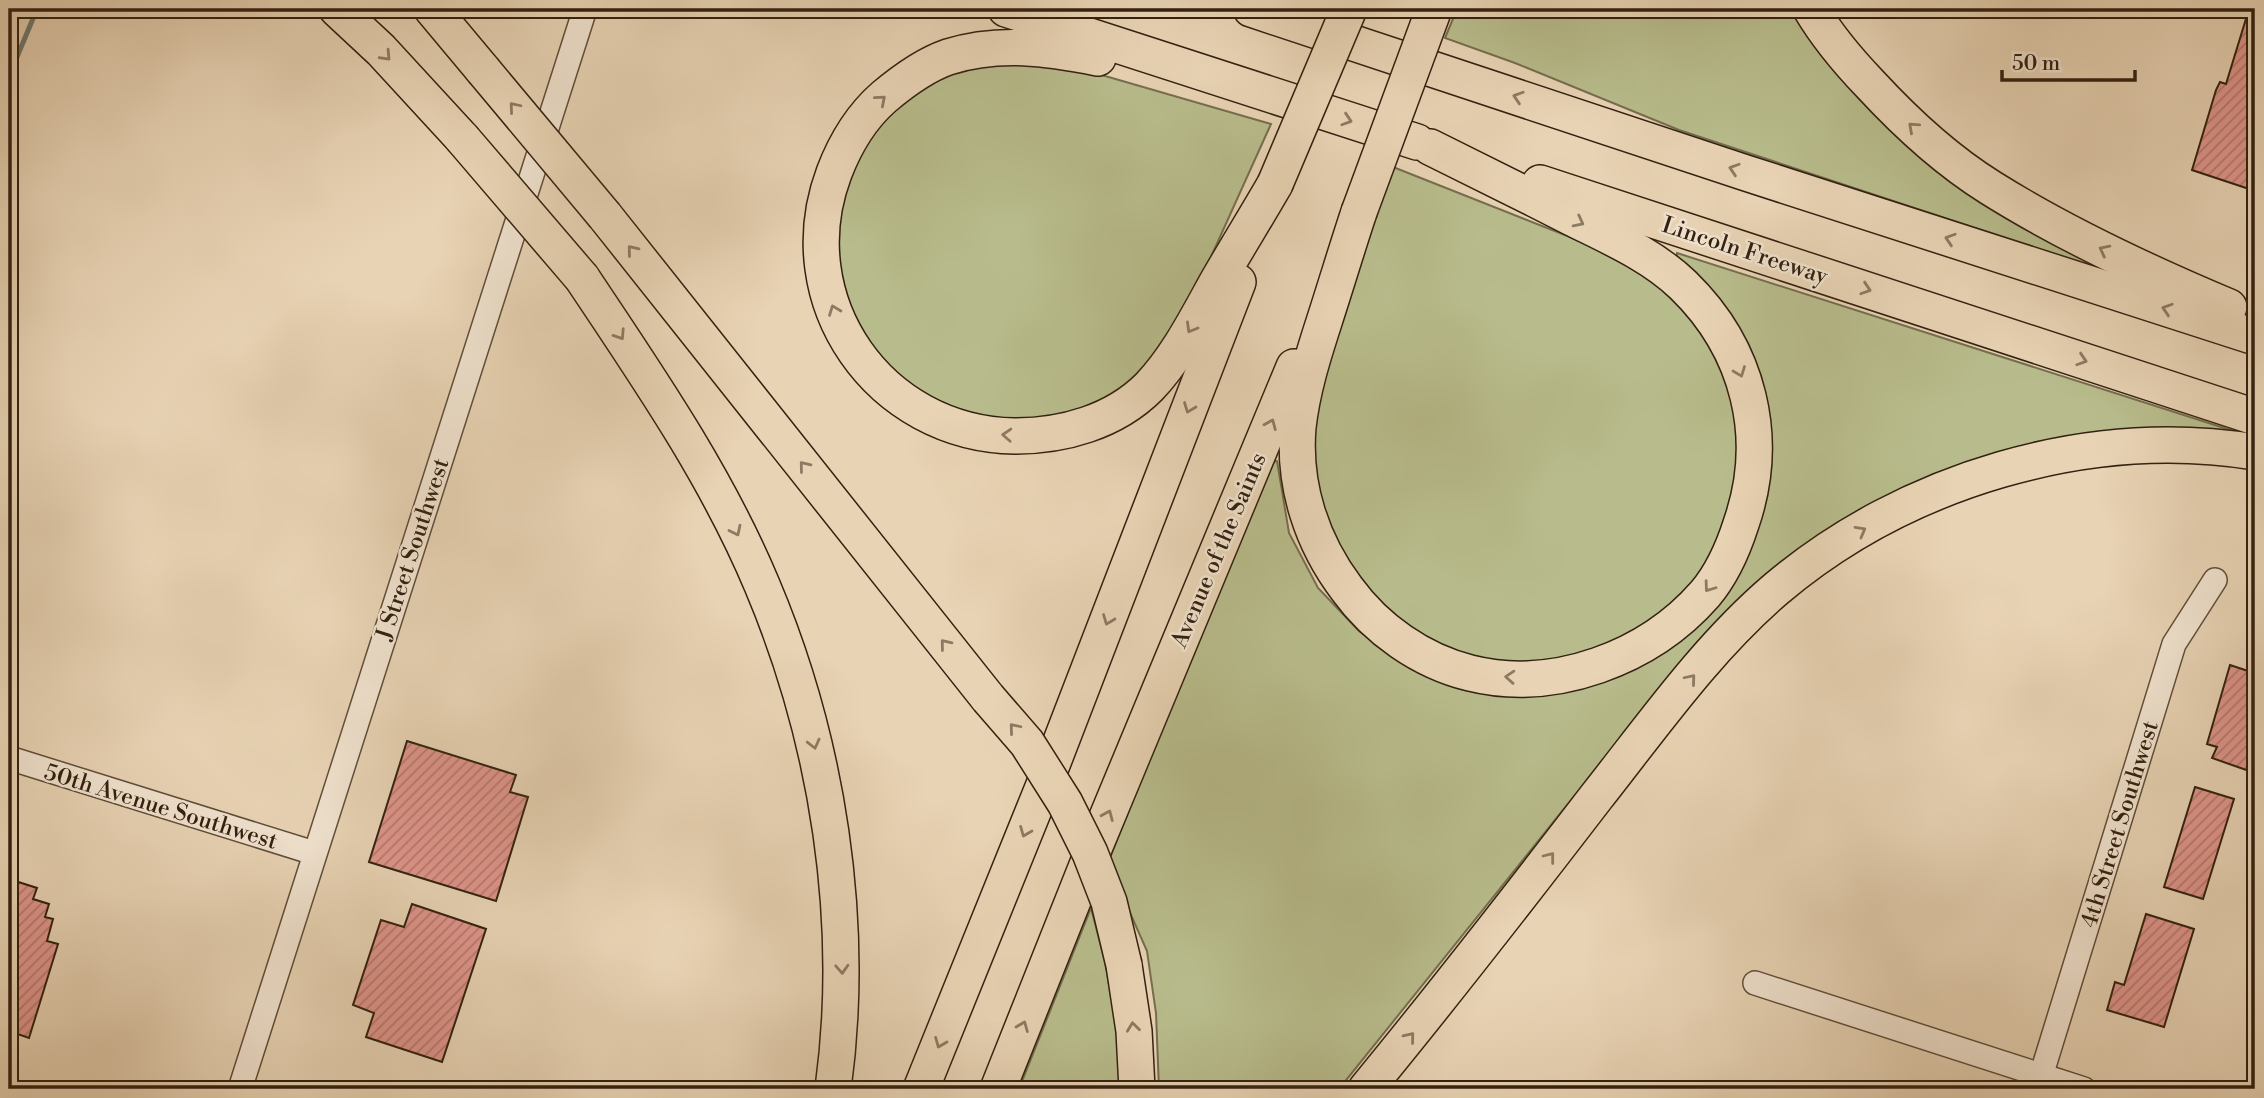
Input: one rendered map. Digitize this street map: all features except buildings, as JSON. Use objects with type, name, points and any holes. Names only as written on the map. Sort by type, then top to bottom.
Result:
[{"type":"highway","points":[[337,9],[381,50],[462,138],[582,278],[665,402],[716,491],[762,585],[793,671],[815,747],[829,829],[838,907],[842,984],[833,1089]]},
{"type":"highway","points":[[432,9],[604,216],[988,698],[1027,743],[1065,803],[1090,853],[1109,902],[1124,965],[1134,1031],[1137,1089]]},
{"type":"highway","points":[[1006,9],[1235,84]]},
{"type":"highway","points":[[1251,9],[1746,173],[2255,337]]},
{"type":"highway","points":[[1282,9],[1371,47]]},
{"type":"highway","points":[[921,1089],[1048,775],[1275,184],[1349,9]]},
{"type":"highway","name":"Avenue of the Saints","points":[[998,1089],[1090,858],[1359,212],[1434,9]]},
{"type":"highway","points":[[1811,9],[1853,66],[1891,107],[1935,147],[1990,188],[2150,274],[2255,318]]},
{"type":"highway","points":[[1235,84],[1048,49],[1010,46],[946,58],[923,69],[872,107],[841,155],[822,215],[823,267],[831,305],[844,335],[860,360],[882,384],[907,404],[937,420],[963,429],[1000,436],[1061,432],[1097,421],[1124,407],[1149,386],[1185,339],[1275,184]]},
{"type":"highway","name":"Lincoln Freeway","points":[[1235,84],[2255,417]]},
{"type":"highway","points":[[1359,212],[1308,373],[1298,428],[1301,485],[1310,524],[1329,565],[1357,603],[1389,635],[1430,658],[1469,673],[1516,678],[1555,677],[1600,665],[1638,648],[1674,624],[1706,593],[1731,554],[1746,510],[1754,475],[1755,431],[1748,392],[1732,351],[1711,319],[1683,285],[1637,251],[1430,147]]},
{"type":"highway","points":[[1366,1089],[1445,993],[1661,713],[1712,653],[1776,590],[1832,547],[1955,484],[2024,462],[2092,450],[2167,445],[2255,452]]},
{"type":"street","name":"J Street Southwest","points":[[240,1089],[585,9]]},
{"type":"street","name":"4th Street Southwest","points":[[2041,1076],[2174,645],[2214,580]]},
{"type":"street","name":"50th Avenue Southwest","points":[[9,758],[314,853]]},
{"type":"street","points":[[1755,983],[2084,1089]]},
{"type":"green space","points":[[1457,9],[1793,9],[2087,257],[2084,264],[1679,130],[1515,63],[1445,38]]},
{"type":"green space","points":[[985,62],[1081,69],[1271,124],[1177,332],[1145,374],[1104,404],[1007,427],[906,391],[847,316],[835,286],[838,186],[881,117],[951,70]]},
{"type":"green space","points":[[1393,167],[1618,256],[1666,288],[1694,318],[1721,362],[1734,396],[1739,441],[1736,490],[1710,561],[1687,589],[1640,635],[1560,665],[1489,666],[1406,632],[1337,567],[1309,492],[1312,395]]},
{"type":"green space","points":[[1677,253],[2243,434],[1924,485],[1628,729],[1339,1089],[1159,1089],[1156,1013],[1147,951],[1108,863],[1267,462],[1277,461],[1289,533],[1318,588],[1359,631],[1402,663],[1448,683],[1663,648],[1767,471],[1677,263]]},
{"type":"green space","points":[[1091,908],[1105,962],[1123,1062],[1122,1089],[1019,1089]]},
{"type":"waterway","points":[[9,76],[37,9]]}]
